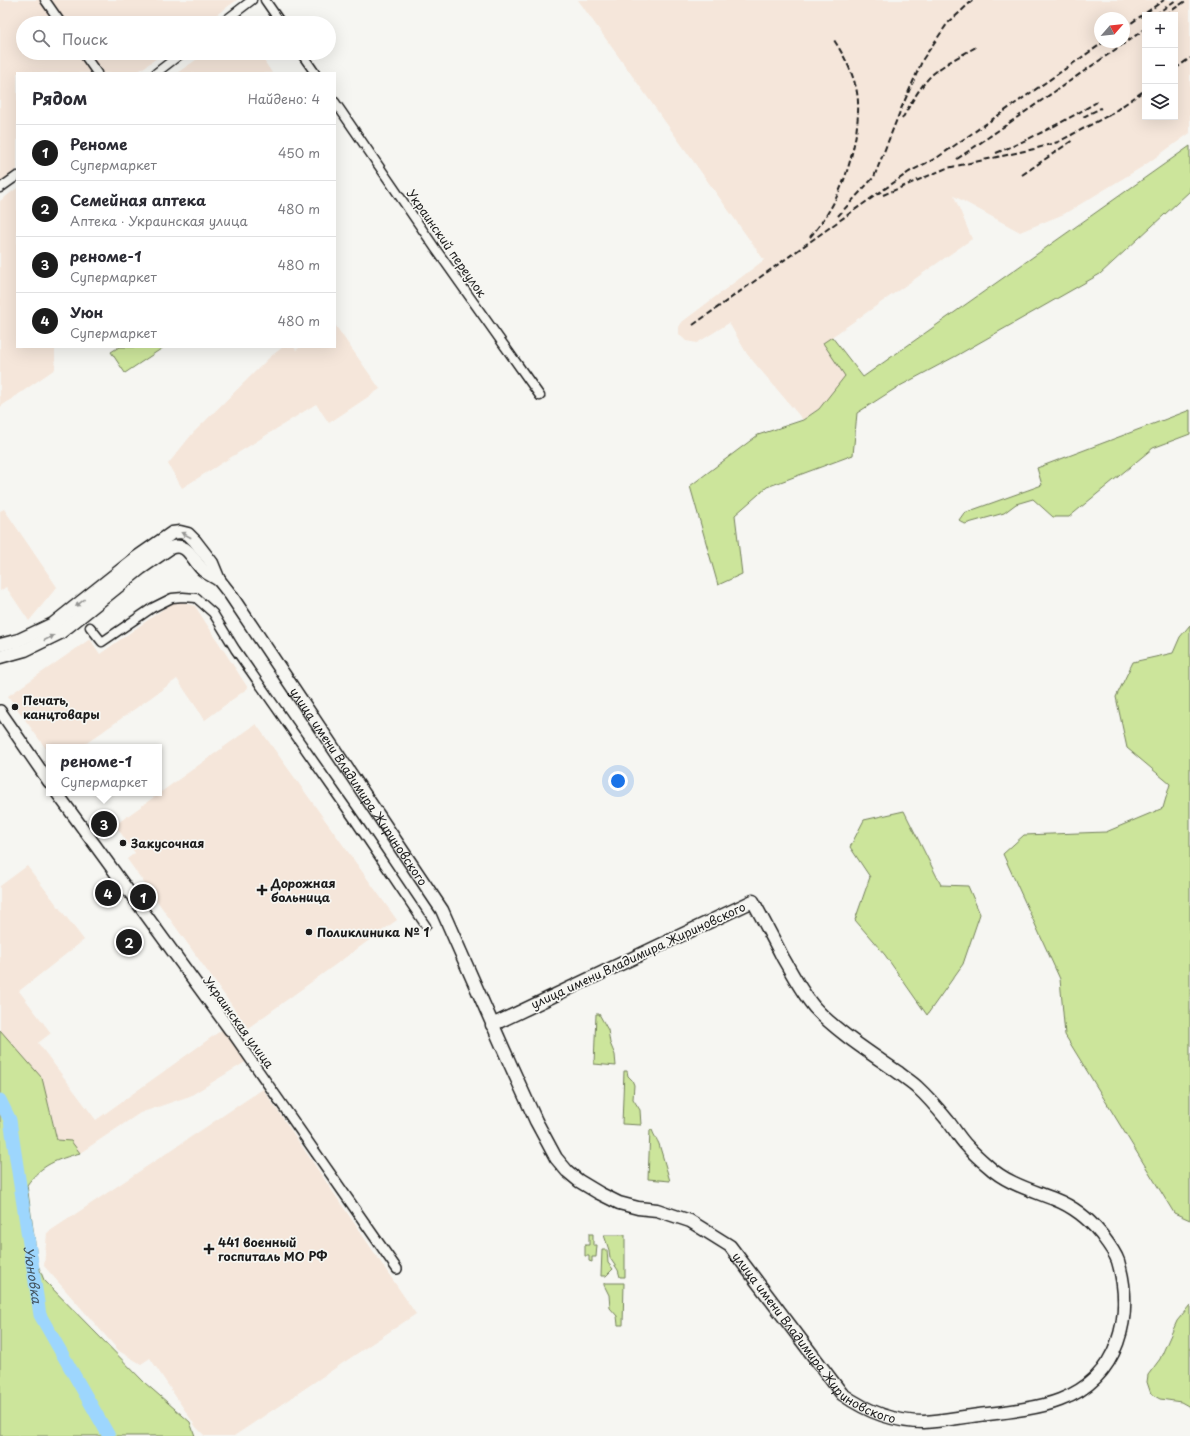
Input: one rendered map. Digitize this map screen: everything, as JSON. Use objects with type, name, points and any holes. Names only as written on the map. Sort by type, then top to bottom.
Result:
[{"type":"main road","name":"улица имени Владимира Жириновского","points":[[0,645],[19,640],[52,624],[136,558],[172,533],[180,532],[188,534],[212,563],[219,580],[442,910],[492,1025],[536,1121],[556,1158],[567,1171],[599,1193],[619,1203],[638,1208],[657,1210],[690,1221],[730,1246],[842,1394],[864,1408],[894,1418],[925,1422],[998,1413],[1049,1403],[1061,1400],[1078,1392],[1102,1371],[1113,1354],[1121,1333],[1124,1311],[1123,1292],[1117,1259],[1107,1241],[1093,1224],[1076,1210],[1056,1199],[1008,1180],[990,1168],[966,1146],[946,1119],[917,1087],[832,1024],[800,990],[753,900],[492,1025]]},
{"type":"main road","name":"улица имени Владимира Жириновского","points":[[0,657],[25,650],[60,632],[141,568],[170,548],[180,546],[185,548],[203,570],[219,580]]},
{"type":"main road","points":[[0,712],[46,778]]},
{"type":"main road","name":"Украинская улица","points":[[59,796],[230,1030]]},
{"type":"street","points":[[45,0],[56,16]]},
{"type":"street","points":[[231,16],[252,0]]},
{"type":"street","points":[[265,0],[276,16]]},
{"type":"street","points":[[88,60],[96,72]]},
{"type":"street","points":[[157,72],[173,60]]},
{"type":"street","points":[[306,60],[314,72]]},
{"type":"street","name":"Украинский переулок","points":[[336,103],[470,298],[540,396]]},
{"type":"street","points":[[0,188],[16,177]]},
{"type":"street","points":[[90,627],[102,642],[152,608],[172,598],[196,598],[213,613],[235,649],[354,819],[426,926]]},
{"type":"street","points":[[0,660],[12,657],[25,650]]},
{"type":"street","name":"Украинская улица","points":[[230,1030],[397,1269]]},
{"type":"shaded area","points":[[0,0],[237,0],[215,16],[16,16],[16,60],[154,60],[137,72],[16,72],[16,170],[0,183]]},
{"type":"shaded area","points":[[578,0],[1190,0],[1190,133],[1142,167],[1064,214],[1020,232],[954,196],[972,239],[823,343],[846,376],[819,409],[803,420],[747,354],[729,323],[697,343],[686,341],[679,334],[679,327],[682,322],[764,260]]},
{"type":"shaded area","points":[[196,60],[264,60],[271,72],[178,72]]},
{"type":"shaded area","points":[[16,189],[16,348],[55,348],[55,369],[0,407],[0,201]]},
{"type":"shaded area","points":[[336,326],[380,389],[329,423],[316,404],[182,488],[168,464],[193,433],[270,357],[282,348],[295,348],[296,350],[299,348],[336,348]]},
{"type":"shaded area","points":[[4,509],[57,587],[29,621],[6,587],[0,591],[0,511]]},
{"type":"shaded area","points":[[176,600],[195,606],[248,688],[205,720],[177,679],[85,744],[46,744],[46,749],[8,696],[90,639],[100,654]]},
{"type":"shaded area","name":"Дорожная больница","points":[[256,724],[397,920],[248,1028],[127,859],[135,853],[115,825],[155,796],[162,796],[162,791]]},
{"type":"shaded area","points":[[27,866],[84,940],[19,991],[51,1033],[38,1043],[96,1120],[223,1029],[230,1036],[247,1061],[190,1096],[140,1113],[80,1153],[71,1141],[57,1140],[49,1104],[0,1030],[0,886]]},
{"type":"shaded area","name":"441 военный госпиталь МО РФ","points":[[263,1089],[416,1314],[234,1436],[205,1436],[196,1427],[150,1358],[141,1364],[119,1351],[44,1266],[47,1233]]},
{"type":"green space","points":[[1190,146],[1190,191],[1100,274],[956,356],[896,388],[857,413],[853,455],[767,487],[735,515],[742,574],[718,585],[690,486],[758,435],[803,420],[819,409],[845,376],[823,343],[832,337],[863,377]]},
{"type":"green space","points":[[117,348],[162,348],[125,373],[111,352]]},
{"type":"green space","points":[[1190,410],[1190,434],[1153,448],[1069,517],[1053,517],[1033,499],[1016,504],[1004,513],[965,524],[959,520],[964,513],[1042,485],[1037,468]]},
{"type":"green space","points":[[1190,625],[1190,1220],[1174,1213],[1065,1035],[1060,979],[1003,854],[1024,835],[1106,832],[1163,808],[1170,784],[1127,748],[1116,697],[1133,662],[1173,653],[1180,637]]},
{"type":"green space","points":[[904,811],[941,885],[968,886],[980,914],[963,964],[927,1015],[885,955],[855,920],[870,877],[850,847],[864,820]]},
{"type":"green space","points":[[596,1014],[599,1014],[608,1030],[610,1043],[615,1055],[616,1066],[594,1064]]},
{"type":"green space","points":[[0,1030],[42,1078],[57,1140],[71,1141],[80,1153],[44,1167],[27,1185],[38,1265],[44,1280],[145,1383],[190,1422],[195,1436],[0,1436]]},
{"type":"green space","points":[[624,1071],[627,1071],[628,1076],[634,1085],[633,1099],[640,1110],[641,1125],[622,1124]]},
{"type":"green space","points":[[650,1130],[652,1130],[659,1144],[670,1181],[648,1179]]},
{"type":"green space","points":[[589,1234],[593,1234],[593,1245],[597,1245],[596,1257],[592,1257],[592,1262],[589,1261],[589,1256],[585,1256],[585,1245],[589,1245]]},
{"type":"green space","points":[[604,1235],[625,1235],[625,1277],[620,1277],[618,1270],[610,1258]]},
{"type":"green space","points":[[602,1250],[607,1250],[608,1263],[613,1269],[606,1276],[601,1276]]},
{"type":"green space","points":[[604,1283],[624,1283],[623,1325],[618,1325],[617,1316],[610,1308],[609,1295]]},
{"type":"green space","points":[[1190,1305],[1190,1407],[1181,1402],[1160,1399],[1151,1394],[1147,1382],[1148,1375],[1160,1359],[1177,1321]]},
{"type":"waterway","name":"Уюновка","points":[[0,1100],[10,1120],[40,1315],[109,1436]]},
{"type":"railway","points":[[838,216],[874,177],[923,59],[947,24],[973,0]]},
{"type":"railway","points":[[1130,24],[1164,0]]},
{"type":"railway","points":[[1159,12],[1176,0]]},
{"type":"railway","points":[[1169,12],[1187,0]]},
{"type":"railway","points":[[957,159],[1142,31]]},
{"type":"railway","points":[[810,237],[835,201],[850,162],[856,134],[858,109],[857,90],[844,56],[834,40]]},
{"type":"railway","points":[[902,119],[916,95],[934,73],[954,59],[976,47]]},
{"type":"railway","points":[[693,325],[909,172],[938,157],[1095,48]]},
{"type":"railway","points":[[1178,67],[1190,58]]},
{"type":"railway","points":[[1108,116],[1142,92]]},
{"type":"railway","points":[[996,153],[1048,129],[1097,102]]},
{"type":"railway","points":[[1083,117],[1101,108]]},
{"type":"railway","points":[[883,195],[947,168],[1034,149],[1058,142],[1113,113]]},
{"type":"railway","points":[[1022,175],[1073,140]]},
{"type":"place","name":"Печать, канцтовары","points":[[15,707]]},
{"type":"place","name":"реноме-1","points":[[104,824]]},
{"type":"place","name":"Закусочная","points":[[123,843]]},
{"type":"place","name":"Дорожная больница","points":[[262,890]]},
{"type":"place","name":"Уюн","points":[[108,893]]},
{"type":"place","name":"Реноме","points":[[143,897]]},
{"type":"place","name":"Поликлиника № 1","points":[[309,932]]},
{"type":"place","name":"Семейная аптека","points":[[129,942]]},
{"type":"place","name":"441 военный госпиталь МО РФ","points":[[209,1249]]}]
